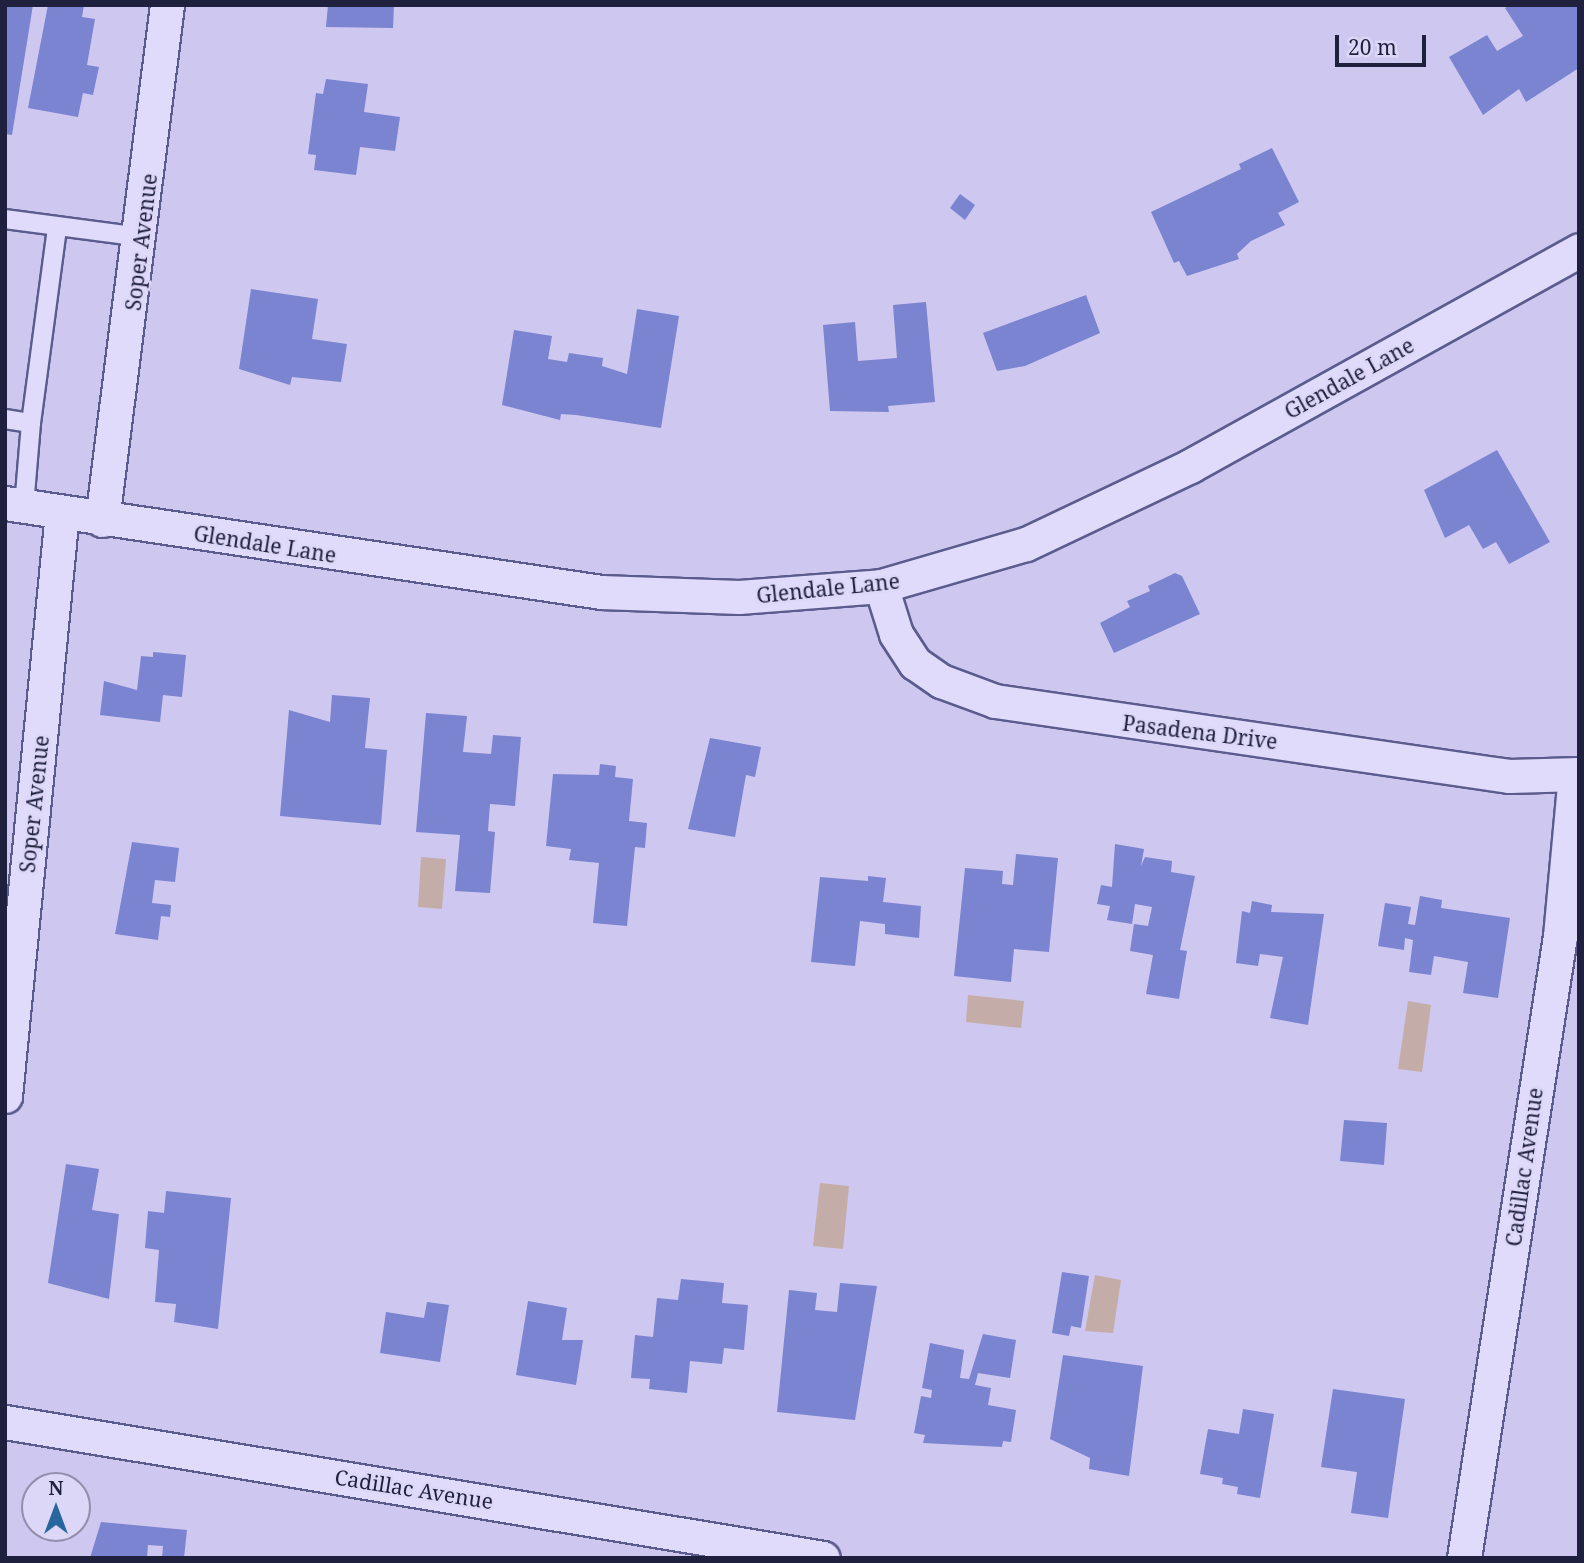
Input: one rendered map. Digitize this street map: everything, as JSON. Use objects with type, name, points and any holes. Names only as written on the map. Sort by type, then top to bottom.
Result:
[{"type":"street","name":"Soper Avenue","points":[[102,520],[141,237],[167,5]]},
{"type":"street","name":"Glendale Lane","points":[[14,504],[102,520],[601,592],[739,597],[881,586],[1026,544],[1190,466],[1579,250]]},
{"type":"street","name":"Soper Avenue","points":[[5,1096],[62,513]]},
{"type":"street","name":"Pasadena Drive","points":[[881,586],[896,635],[915,663],[941,681],[995,701],[1509,776],[1577,775]]},
{"type":"street","name":"Cadillac Avenue","points":[[1464,1558],[1560,936],[1577,775]]},
{"type":"street","name":"Cadillac Avenue","points":[[5,1422],[823,1558]]},
{"type":"lane","points":[[5,219],[141,237]]},
{"type":"lane","points":[[14,504],[32,423],[57,228]]},
{"type":"lane","points":[[5,419],[32,423]]},
{"type":"shaded area","points":[[421,857],[446,859],[442,909],[418,907]]},
{"type":"shaded area","points":[[968,995],[1024,1001],[1021,1028],[966,1022]]},
{"type":"shaded area","points":[[1408,1001],[1431,1005],[1422,1072],[1398,1069]]},
{"type":"shaded area","points":[[820,1183],[849,1186],[843,1249],[813,1246]]},
{"type":"shaded area","points":[[1095,1275],[1121,1280],[1113,1333],[1085,1331]]},
{"type":"building","points":[[5,5],[33,5],[12,135],[5,134]]},
{"type":"building","points":[[48,5],[84,5],[82,17],[95,19],[87,65],[99,67],[93,95],[83,93],[78,117],[28,108]]},
{"type":"building","points":[[328,5],[394,5],[393,28],[326,27]]},
{"type":"building","points":[[1510,5],[1579,5],[1579,68],[1526,102],[1519,89],[1483,115],[1449,57],[1487,35],[1497,51],[1523,36],[1505,8]]},
{"type":"building","points":[[326,79],[368,84],[364,112],[400,117],[395,151],[360,147],[356,175],[314,170],[316,155],[308,154],[316,93],[323,94]]},
{"type":"building","points":[[1272,148],[1299,202],[1278,213],[1285,225],[1251,241],[1237,254],[1239,259],[1187,276],[1179,261],[1174,263],[1151,212],[1241,169],[1239,164]]},
{"type":"building","points":[[960,194],[975,205],[965,220],[950,208]]},
{"type":"building","points":[[251,289],[318,299],[312,339],[347,344],[341,382],[292,377],[290,385],[239,369]]},
{"type":"building","points":[[1086,295],[1100,333],[1025,366],[997,371],[983,333]]},
{"type":"building","points":[[926,302],[935,402],[888,406],[889,412],[830,411],[823,325],[855,322],[858,361],[897,358],[893,305]]},
{"type":"building","points":[[637,309],[679,316],[661,428],[576,415],[561,414],[560,420],[502,405],[514,330],[552,336],[548,359],[567,362],[569,353],[603,358],[602,366],[627,374]]},
{"type":"building","points":[[1497,450],[1550,542],[1509,564],[1496,542],[1483,549],[1469,525],[1445,538],[1424,490]]},
{"type":"building","points":[[1175,573],[1182,576],[1200,614],[1114,653],[1100,623],[1130,607],[1127,601],[1150,591],[1148,586]]},
{"type":"building","points":[[153,652],[186,655],[182,697],[163,695],[160,722],[100,715],[104,681],[137,690],[141,656],[153,657]]},
{"type":"building","points":[[332,695],[370,698],[365,748],[387,750],[381,825],[280,816],[289,710],[330,722]]},
{"type":"building","points":[[426,713],[467,716],[463,752],[491,754],[493,735],[521,737],[515,806],[490,804],[488,831],[495,832],[490,893],[455,891],[460,835],[416,832]]},
{"type":"building","points":[[710,738],[761,747],[755,777],[746,775],[735,837],[688,829]]},
{"type":"building","points":[[600,764],[616,766],[615,777],[633,779],[629,821],[647,823],[645,848],[635,847],[627,926],[593,923],[599,863],[569,860],[571,849],[546,846],[553,774],[599,775]]},
{"type":"building","points":[[132,842],[179,848],[175,882],[155,880],[152,903],[171,905],[170,917],[161,916],[158,940],[115,934]]},
{"type":"building","points":[[1115,844],[1144,849],[1141,866],[1145,857],[1172,861],[1171,872],[1195,876],[1180,950],[1187,951],[1179,999],[1146,994],[1153,955],[1130,951],[1134,924],[1148,926],[1152,907],[1135,904],[1132,924],[1107,920],[1110,906],[1097,904],[1101,885],[1112,887]]},
{"type":"building","points":[[1016,854],[1058,858],[1049,952],[1014,949],[1011,982],[954,976],[965,868],[1003,871],[1002,884],[1013,885]]},
{"type":"building","points":[[868,876],[886,878],[883,902],[921,906],[919,938],[885,934],[885,924],[860,921],[855,966],[811,962],[820,877],[868,881]]},
{"type":"building","points":[[1420,896],[1442,900],[1441,908],[1510,918],[1498,998],[1463,993],[1468,962],[1434,956],[1431,975],[1409,972],[1413,940],[1405,938],[1404,950],[1378,946],[1385,903],[1411,907],[1408,924],[1415,925]]},
{"type":"building","points":[[1252,901],[1272,905],[1271,912],[1324,914],[1308,1025],[1270,1018],[1283,957],[1260,954],[1258,966],[1236,963],[1242,911],[1250,913]]},
{"type":"building","points":[[1344,1120],[1387,1123],[1384,1165],[1340,1161]]},
{"type":"building","points":[[66,1164],[99,1169],[92,1210],[119,1214],[109,1299],[48,1283]]},
{"type":"building","points":[[166,1191],[231,1198],[218,1329],[174,1322],[176,1304],[155,1302],[159,1250],[145,1248],[148,1211],[164,1213]]},
{"type":"building","points":[[1062,1272],[1089,1276],[1081,1328],[1071,1326],[1069,1336],[1052,1333]]},
{"type":"building","points":[[681,1279],[724,1283],[722,1303],[748,1305],[744,1350],[724,1348],[722,1364],[690,1361],[687,1393],[649,1389],[650,1379],[631,1378],[635,1335],[653,1337],[657,1298],[678,1300]]},
{"type":"building","points":[[840,1283],[877,1286],[855,1420],[777,1412],[789,1290],[817,1293],[815,1310],[837,1312]]},
{"type":"building","points":[[528,1301],[567,1308],[562,1340],[583,1340],[576,1385],[516,1375]]},
{"type":"building","points":[[427,1302],[449,1305],[440,1362],[380,1353],[386,1312],[424,1318]]},
{"type":"building","points":[[983,1334],[1016,1340],[1010,1378],[978,1373],[975,1385],[991,1388],[988,1405],[1016,1410],[1011,1442],[1003,1441],[1002,1447],[923,1443],[925,1435],[914,1433],[921,1396],[931,1398],[932,1390],[922,1388],[930,1343],[964,1350],[960,1378],[969,1379]]},
{"type":"building","points":[[1063,1355],[1143,1366],[1129,1476],[1089,1469],[1090,1458],[1050,1439]]},
{"type":"building","points":[[1333,1389],[1405,1399],[1388,1518],[1351,1513],[1357,1472],[1321,1467]]},
{"type":"building","points":[[1243,1409],[1274,1414],[1260,1498],[1237,1494],[1238,1487],[1222,1484],[1223,1478],[1200,1474],[1208,1429],[1239,1434]]},
{"type":"building","points":[[101,1522],[187,1530],[184,1558],[162,1558],[163,1546],[148,1545],[147,1558],[90,1558]]}]
